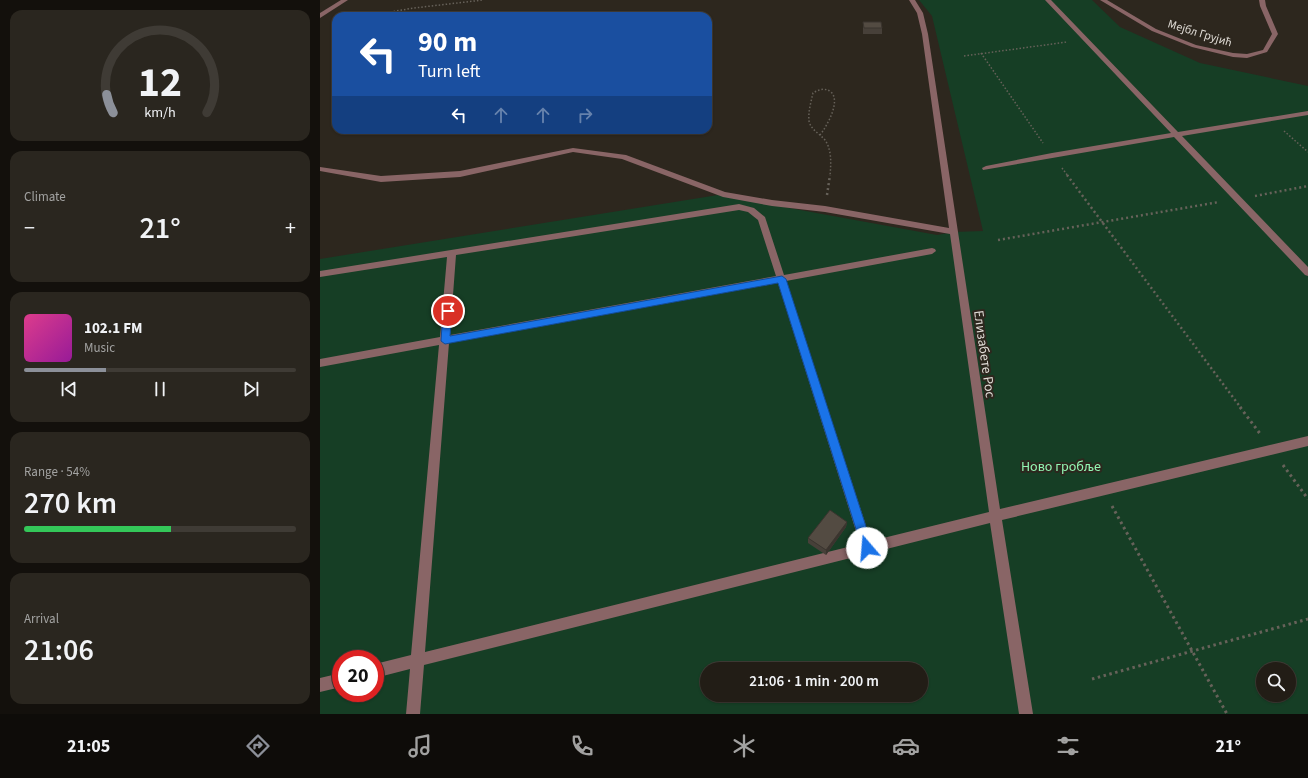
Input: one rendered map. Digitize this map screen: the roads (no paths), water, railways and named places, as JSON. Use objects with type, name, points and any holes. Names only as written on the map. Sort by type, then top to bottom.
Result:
[{"type":"street","points":[[320,16],[345,0]]},
{"type":"street","name":"Елизабете Рос","points":[[912,0],[920,13],[925,34],[995,516],[1026,714]]},
{"type":"street","points":[[1048,0],[1308,273]]},
{"type":"street","name":"Мејбл Грујић","points":[[1104,0],[1111,6],[1161,33],[1194,46],[1233,55],[1247,56],[1265,51],[1276,34],[1263,6],[1262,0]]},
{"type":"street","points":[[986,168],[1052,155],[1308,113]]},
{"type":"street","points":[[320,169],[381,179],[460,174],[573,150],[624,157],[723,194],[772,203],[825,209],[954,232]]},
{"type":"street","points":[[320,274],[739,207],[751,210],[762,219],[867,548]]},
{"type":"street","points":[[320,363],[932,251]]},
{"type":"street","points":[[413,714],[452,252]]},
{"type":"street","points":[[384,669],[995,516],[1308,441]]},
{"type":"street","points":[[320,685],[332,682]]},
{"type":"park label","name":"Ново гробље","points":[[1061,466]]}]
